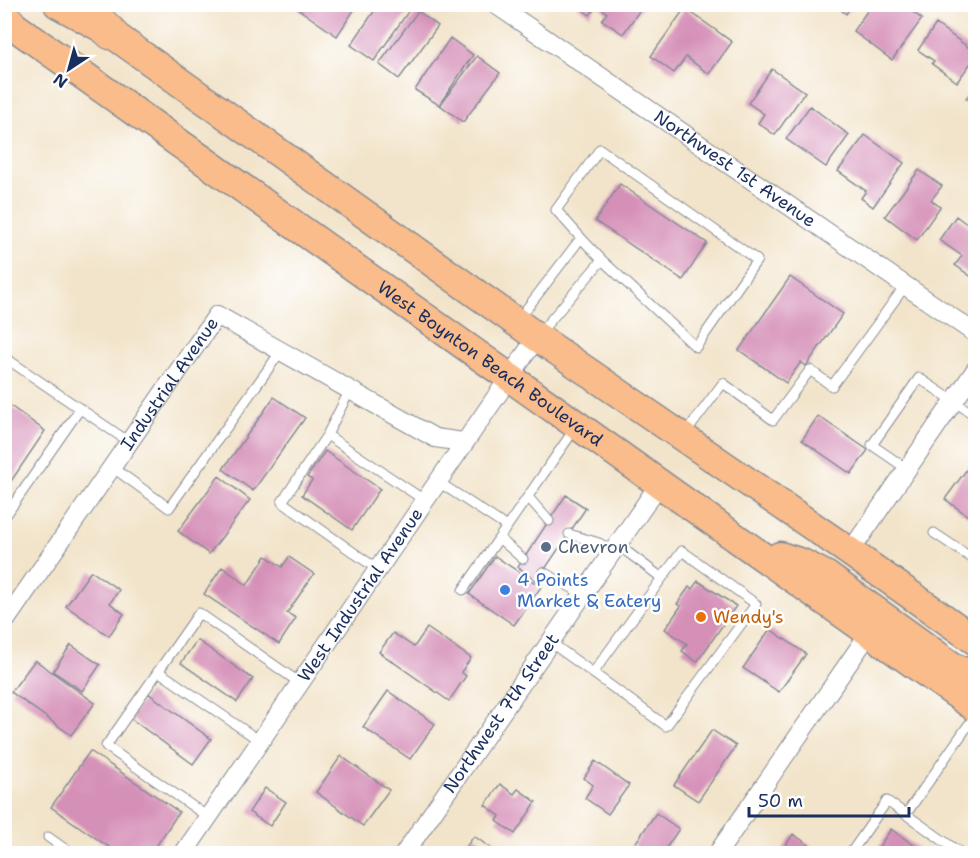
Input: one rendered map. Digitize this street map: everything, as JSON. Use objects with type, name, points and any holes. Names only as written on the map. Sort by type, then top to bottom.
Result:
[{"type":"highway","points":[[81,4],[111,33]]},
{"type":"main road","points":[[58,4],[111,33],[526,329],[975,641]]},
{"type":"main road","name":"West Boynton Beach Boulevard","points":[[6,21],[975,708]]},
{"type":"main road","points":[[754,550],[814,568],[955,668],[975,676]]},
{"type":"street","name":"Northwest 1st Avenue","points":[[495,4],[975,334]]},
{"type":"street","name":"Industrial Avenue","points":[[4,623],[217,315],[435,438],[463,442]]},
{"type":"street","name":"West Industrial Avenue","points":[[183,854],[509,376],[526,329]]},
{"type":"street","points":[[850,552],[975,369]]},
{"type":"street","name":"Northwest 7th Street","points":[[404,854],[660,483]]},
{"type":"street","points":[[717,854],[870,632]]},
{"type":"lane","points":[[600,149],[757,260],[696,347],[602,260],[556,210],[600,149]]},
{"type":"lane","points":[[526,329],[581,238]]},
{"type":"lane","points":[[526,329],[602,260]]},
{"type":"lane","points":[[683,437],[723,383],[773,420],[810,370],[832,386],[905,286]]},
{"type":"lane","points":[[112,467],[169,508],[281,351]]},
{"type":"lane","points":[[4,357],[129,442]]},
{"type":"lane","points":[[907,469],[872,445],[919,378],[975,416]]},
{"type":"lane","points":[[350,390],[327,435],[282,502],[377,569]]},
{"type":"lane","points":[[4,518],[80,409]]},
{"type":"lane","points":[[463,590],[578,426]]},
{"type":"lane","points":[[327,435],[424,500]]},
{"type":"lane","points":[[437,481],[507,527]]},
{"type":"lane","points":[[528,497],[549,521]]},
{"type":"lane","points":[[934,533],[975,561]]},
{"type":"lane","points":[[569,534],[615,548],[662,578]]},
{"type":"lane","points":[[499,538],[523,559]]},
{"type":"lane","points":[[550,642],[666,726],[756,604],[682,551],[593,673]]},
{"type":"lane","points":[[543,572],[584,594]]},
{"type":"lane","points":[[208,817],[106,746],[199,613],[300,682]]},
{"type":"lane","points":[[158,671],[260,741]]},
{"type":"lane","points":[[906,814],[975,714]]},
{"type":"lane","points":[[850,854],[887,801],[962,854]]},
{"type":"lane","points":[[48,837],[72,854]]},
{"type":"building","points":[[291,4],[358,4],[337,36]]},
{"type":"building","points":[[379,4],[404,4],[410,9],[374,61],[351,45]]},
{"type":"building","points":[[574,4],[644,4],[623,34],[602,20],[607,13],[597,5],[590,15]]},
{"type":"building","points":[[833,4],[852,4],[846,14]]},
{"type":"building","points":[[872,4],[902,4],[922,19],[892,60],[853,31]]},
{"type":"building","points":[[685,8],[732,42],[709,74],[686,57],[674,73],[651,56]]},
{"type":"building","points":[[418,11],[438,26],[399,79],[379,64]]},
{"type":"building","points":[[936,24],[976,53],[957,82],[932,64],[934,61],[918,50]]},
{"type":"building","points":[[450,38],[473,55],[439,105],[415,90]]},
{"type":"building","points":[[477,56],[500,73],[463,122],[440,105]]},
{"type":"building","points":[[772,69],[805,92],[775,135],[758,123],[764,114],[748,103]]},
{"type":"building","points":[[976,86],[976,105],[966,98]]},
{"type":"building","points":[[810,106],[849,135],[826,167],[786,139]]},
{"type":"building","points":[[865,135],[904,163],[873,207],[861,198],[866,191],[838,171]]},
{"type":"building","points":[[919,170],[942,186],[931,200],[940,207],[917,240],[885,216]]},
{"type":"building","points":[[620,184],[707,243],[683,280],[595,221]]},
{"type":"building","points":[[956,216],[976,231],[976,280],[955,265],[962,256],[939,240]]},
{"type":"building","points":[[790,277],[843,314],[806,366],[801,362],[786,383],[739,350]]},
{"type":"building","points":[[274,397],[305,418],[253,491],[223,469]]},
{"type":"building","points":[[5,402],[45,431],[5,490]]},
{"type":"building","points":[[818,416],[868,450],[851,474],[802,440]]},
{"type":"building","points":[[325,451],[380,489],[352,530],[302,495],[312,480],[307,477]]},
{"type":"building","points":[[970,465],[976,469],[976,522],[945,499]]},
{"type":"building","points":[[219,476],[250,500],[209,554],[178,531]]},
{"type":"building","name":"Chevron","points":[[566,495],[586,508],[537,581],[518,567]]},
{"type":"building","points":[[266,556],[282,567],[289,557],[314,574],[287,613],[296,618],[279,644],[204,594],[222,567],[247,585]]},
{"type":"building","name":"4 Points Market & Eatery","points":[[495,556],[541,587],[514,625],[469,594]]},
{"type":"building","points":[[91,571],[119,590],[110,603],[124,614],[109,636],[66,606]]},
{"type":"building","name":"Wendy's","points":[[698,581],[736,606],[697,662],[682,651],[687,644],[665,629],[681,606],[677,604],[689,587],[692,589]]},
{"type":"building","points":[[427,628],[471,658],[461,672],[466,676],[449,701],[379,652],[393,633],[414,647]]},
{"type":"building","points":[[770,629],[806,654],[779,692],[743,668]]},
{"type":"building","points":[[197,640],[253,679],[237,702],[181,663]]},
{"type":"building","points":[[71,645],[100,665],[82,691],[53,671]]},
{"type":"building","points":[[35,660],[95,703],[71,735],[11,692]]},
{"type":"building","points":[[388,691],[435,724],[410,759],[363,727]]},
{"type":"building","points":[[148,693],[211,739],[193,764],[130,718]]},
{"type":"building","points":[[712,730],[736,746],[698,801],[674,785]]},
{"type":"building","points":[[90,751],[179,812],[151,854],[119,854],[51,807]]},
{"type":"building","points":[[341,756],[389,790],[363,826],[316,792]]},
{"type":"building","points":[[595,761],[629,785],[608,814],[585,798],[593,785],[584,778]]},
{"type":"building","points":[[500,784],[514,794],[518,789],[536,802],[515,834],[497,821],[500,816],[485,805]]},
{"type":"building","points":[[265,788],[286,802],[270,826],[249,812]]},
{"type":"building","points":[[656,813],[679,829],[662,854],[647,854],[634,845]]},
{"type":"building","points":[[891,829],[926,854],[874,854]]},
{"type":"building","points":[[793,834],[819,852],[818,854],[780,854]]},
{"type":"building","points":[[474,836],[499,854],[461,854]]},
{"type":"place","name":"Chevron","points":[[546,547]]},
{"type":"place","name":"4 Points Market & Eatery","points":[[505,590]]},
{"type":"place","name":"Wendy's","points":[[701,617]]}]
